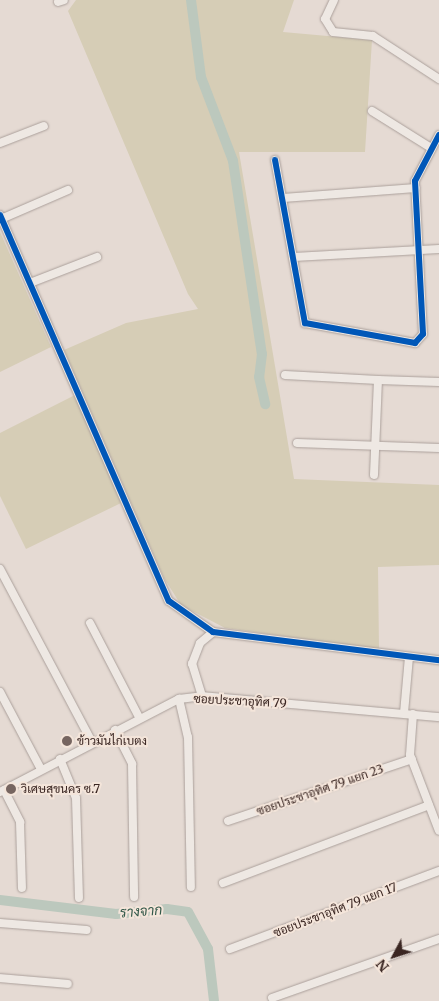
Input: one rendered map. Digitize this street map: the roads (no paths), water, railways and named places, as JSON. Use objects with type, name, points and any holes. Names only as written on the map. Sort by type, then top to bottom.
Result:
[{"type":"street","points":[[334,0],[325,19],[333,32],[373,36],[439,78]]},
{"type":"street","points":[[372,111],[431,148]]},
{"type":"street","points":[[0,143],[44,126]]},
{"type":"street","points":[[276,160],[304,323],[415,343],[423,334],[416,188],[417,172],[439,134]]},
{"type":"street","points":[[283,198],[416,188]]},
{"type":"street","points":[[68,190],[1,217],[169,601],[200,625],[212,631],[439,660]]},
{"type":"street","points":[[294,257],[439,249]]},
{"type":"street","points":[[30,284],[97,256]]},
{"type":"street","points":[[285,375],[439,382]]},
{"type":"street","points":[[374,475],[378,380]]},
{"type":"street","points":[[297,443],[439,448]]},
{"type":"street","points":[[0,570],[92,742]]},
{"type":"street","points":[[90,624],[139,717]]},
{"type":"street","points":[[202,696],[192,664],[200,642],[212,631]]},
{"type":"street","points":[[404,713],[409,657]]},
{"type":"street","points":[[0,692],[41,769]]},
{"type":"street","name":"ซอยประชาอุทิศ 79","points":[[2,791],[139,717],[179,699],[202,696],[439,717]]},
{"type":"street","points":[[179,699],[188,737],[191,887]]},
{"type":"street","points":[[413,714],[412,759],[439,831]]},
{"type":"street","points":[[115,730],[131,760],[134,897]]},
{"type":"street","points":[[60,759],[76,798],[79,898]]},
{"type":"street","name":"ซอยประชาอุทิศ 79 แยก 23","points":[[228,821],[412,759]]},
{"type":"street","points":[[2,791],[20,822],[22,888]]},
{"type":"street","points":[[223,883],[429,805]]},
{"type":"street","name":"ซอยประชาอุทิศ 79 แยก 17","points":[[230,949],[439,871]]},
{"type":"street","points":[[0,923],[87,930]]},
{"type":"street","points":[[272,998],[439,939]]},
{"type":"street","points":[[0,978],[68,984]]},
{"type":"waterway","points":[[191,0],[201,77],[233,161],[262,354],[259,377],[265,404]]},
{"type":"waterway","name":"รางจาก","points":[[0,900],[116,914],[167,909],[188,912],[208,949],[214,1001]]},
{"type":"place","name":"ข้าวมันไก่เบตง","points":[[67,741]]},
{"type":"place","name":"วิเศษสุขนคร ซ.7","points":[[11,789]]}]
